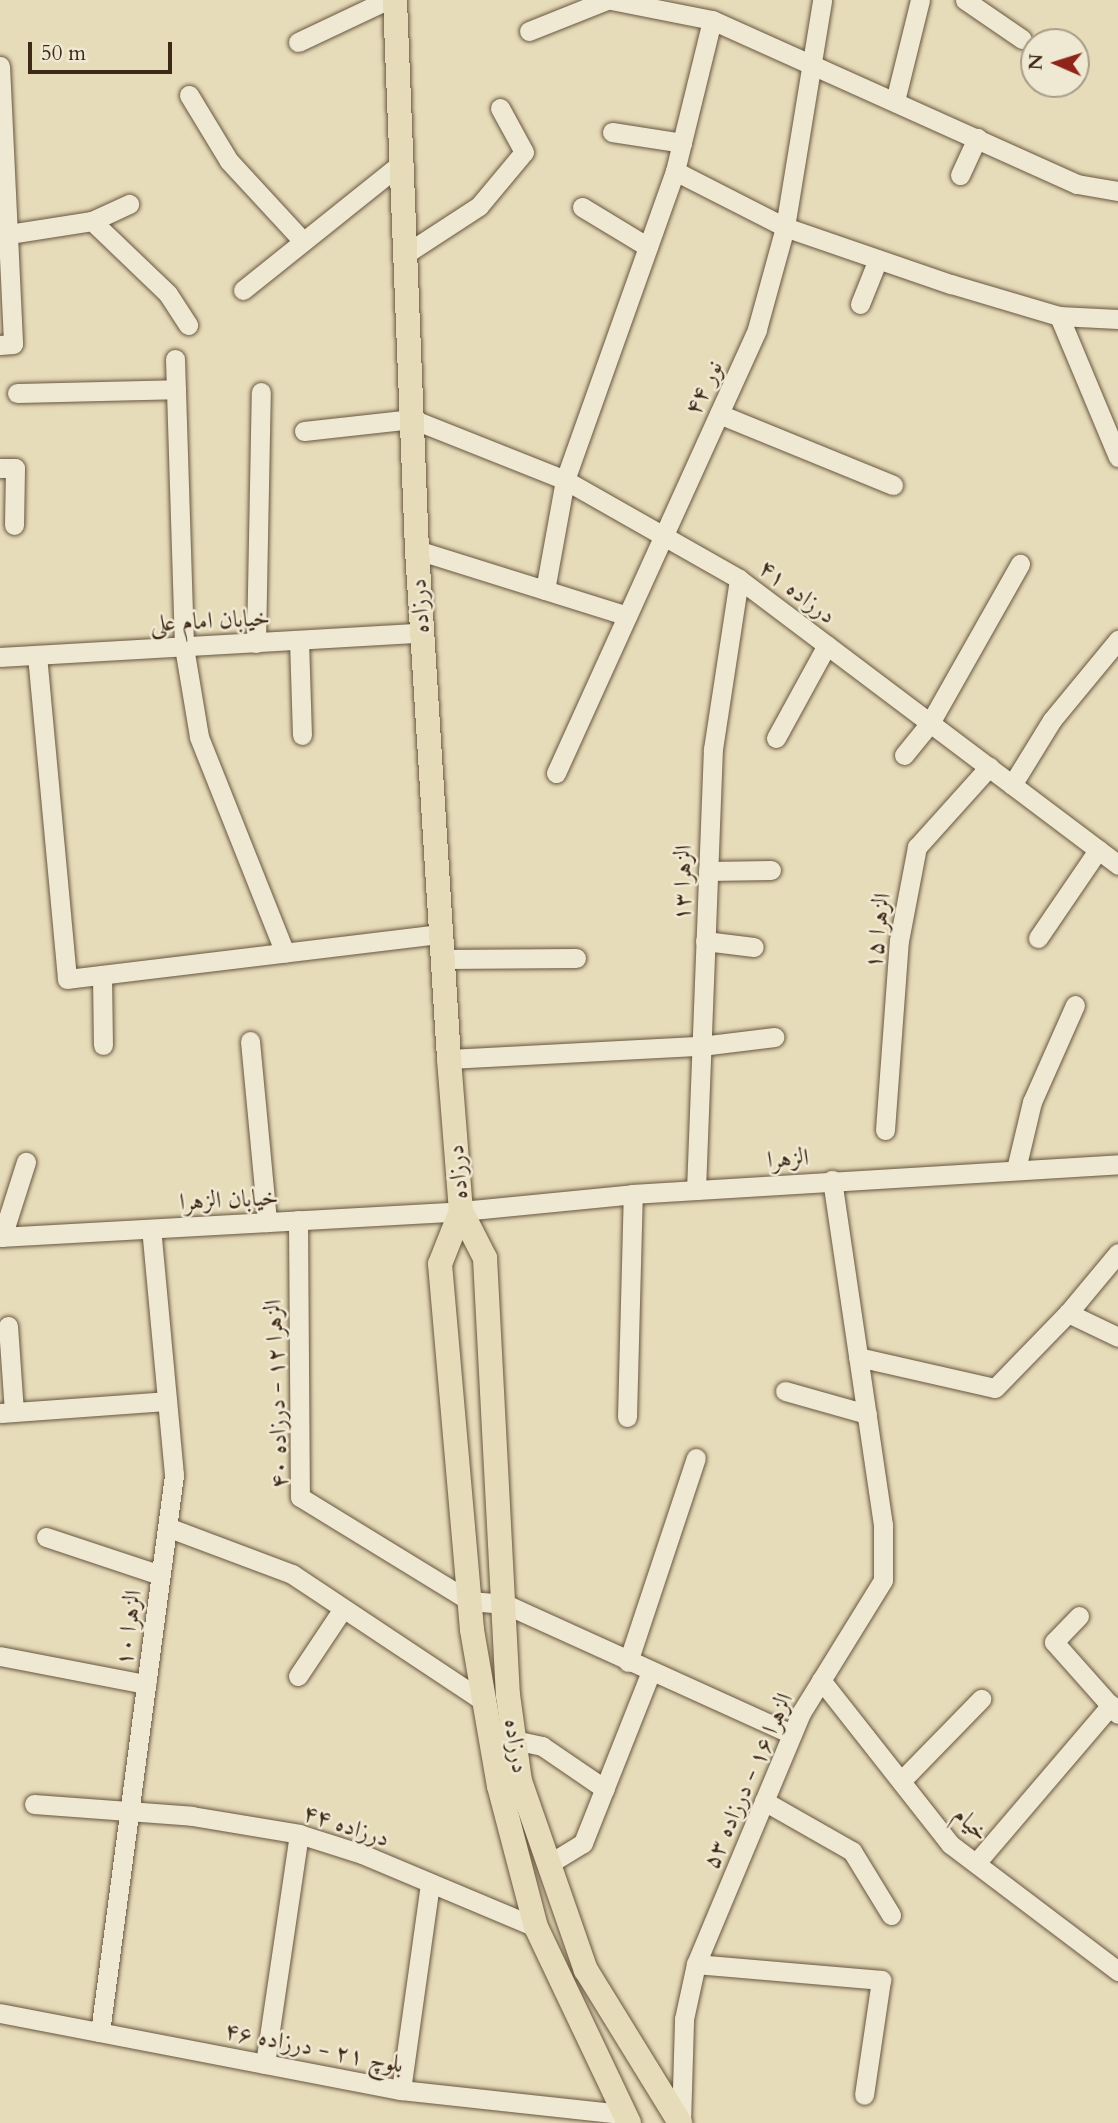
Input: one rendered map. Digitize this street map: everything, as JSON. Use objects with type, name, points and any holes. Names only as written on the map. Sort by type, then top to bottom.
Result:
[{"type":"main road","name":"درزاده","points":[[395,0],[417,550],[449,1059],[461,1211],[485,1258],[514,1740],[520,1781],[547,1865],[586,1970],[681,2123]]},
{"type":"main road","name":"درزاده","points":[[461,1211],[440,1264],[470,1601],[499,1786],[537,1927],[625,2118]]},
{"type":"street","points":[[298,42],[387,0]]},
{"type":"street","points":[[529,31],[609,0],[712,20],[1077,184],[1118,191]]},
{"type":"street","name":"نور ۴۴","points":[[556,773],[757,329],[785,228],[822,0]]},
{"type":"street","points":[[895,101],[920,0]]},
{"type":"street","points":[[965,0],[1020,38]]},
{"type":"street","points":[[545,590],[565,480],[675,171],[712,20]]},
{"type":"street","points":[[0,66],[9,234],[6,344]]},
{"type":"street","points":[[189,94],[229,161],[302,240]]},
{"type":"street","points":[[407,253],[479,206],[524,152],[500,108]]},
{"type":"street","points":[[612,132],[682,143]]},
{"type":"street","points":[[960,175],[977,138]]},
{"type":"street","points":[[243,290],[302,240],[403,162]]},
{"type":"street","points":[[675,171],[785,228],[1059,316],[1118,319]]},
{"type":"street","points":[[9,234],[92,221],[129,204]]},
{"type":"street","points":[[582,207],[648,247]]},
{"type":"street","points":[[92,221],[168,294],[188,325]]},
{"type":"street","points":[[860,304],[878,259]]},
{"type":"street","points":[[1059,316],[1118,457]]},
{"type":"street","points":[[175,359],[184,647],[199,737],[285,953]]},
{"type":"street","points":[[17,393],[176,389]]},
{"type":"street","points":[[256,643],[261,393]]},
{"type":"street","points":[[719,414],[892,485]]},
{"type":"street","points":[[304,430],[412,419]]},
{"type":"street","name":"درزاده ۴۱","points":[[412,419],[565,480],[739,579],[1118,864]]},
{"type":"street","points":[[0,468],[15,468],[14,525]]},
{"type":"street","points":[[417,550],[627,616]]},
{"type":"street","points":[[904,755],[930,723],[1020,564]]},
{"type":"street","name":"الزهرا ۱۳","points":[[696,1190],[713,749],[739,579]]},
{"type":"street","name":"خیابان امام علی","points":[[0,657],[422,634]]},
{"type":"street","points":[[299,640],[302,734]]},
{"type":"street","points":[[1013,785],[1052,720],[1118,640]]},
{"type":"street","points":[[776,738],[827,645]]},
{"type":"street","points":[[37,654],[67,979],[441,934]]},
{"type":"street","name":"الزهرا ۱۵","points":[[885,1130],[899,941],[917,847],[989,767]]},
{"type":"street","points":[[1038,938],[1098,850]]},
{"type":"street","points":[[708,871],[771,870]]},
{"type":"street","points":[[705,941],[754,947]]},
{"type":"street","points":[[443,959],[576,958]]},
{"type":"street","points":[[102,975],[103,1045]]},
{"type":"street","points":[[1016,1169],[1031,1102],[1075,1004]]},
{"type":"street","points":[[449,1059],[701,1046],[774,1037]]},
{"type":"street","points":[[250,1041],[267,1222]]},
{"type":"street","points":[[1,1237],[26,1162]]},
{"type":"street","name":"الزهرا","points":[[461,1211],[633,1194],[1118,1164]]},
{"type":"street","name":"الزهرا ۱۶ - درزاده ۵۳","points":[[681,2123],[684,2019],[696,1964],[792,1734],[821,1680],[883,1580],[883,1525],[832,1180]]},
{"type":"street","points":[[626,1417],[633,1194]]},
{"type":"street","name":"خیابان الزهرا","points":[[1,1237],[461,1211]]},
{"type":"street","name":"الزهرا ۱۲ - درزاده ۴۰","points":[[298,1220],[300,1497],[470,1601]]},
{"type":"street","name":"الزهرا ۱۰","points":[[100,2032],[174,1475],[151,1229]]},
{"type":"street","points":[[858,1357],[995,1388],[1068,1313],[1118,1253]]},
{"type":"street","points":[[1068,1313],[1118,1337]]},
{"type":"street","points":[[8,1326],[7,1413],[167,1401]]},
{"type":"street","points":[[785,1391],[866,1413]]},
{"type":"street","points":[[628,1662],[696,1458]]},
{"type":"street","points":[[167,1527],[292,1574],[485,1702]]},
{"type":"street","points":[[46,1537],[160,1575]]},
{"type":"street","points":[[470,1601],[505,1604],[792,1734]]},
{"type":"street","points":[[298,1676],[342,1609]]},
{"type":"street","points":[[976,1863],[1114,1709],[1054,1642],[1079,1616]]},
{"type":"street","points":[[0,1656],[146,1684]]},
{"type":"street","points":[[547,1865],[583,1843],[652,1671]]},
{"type":"street","name":"خیام","points":[[821,1680],[950,1844],[1118,1970]]},
{"type":"street","points":[[901,1781],[981,1699]]},
{"type":"street","points":[[514,1740],[542,1746],[604,1789]]},
{"type":"street","points":[[764,1801],[852,1851],[891,1915]]},
{"type":"street","name":"درزاده ۴۴","points":[[34,1804],[192,1816],[299,1835],[362,1854],[537,1927]]},
{"type":"street","points":[[265,2064],[299,1835]]},
{"type":"street","points":[[401,2090],[430,1884]]},
{"type":"street","points":[[696,1964],[881,1980],[864,2095]]},
{"type":"street","name":"بلوچ ۲۱ - درزاده ۴۶","points":[[0,2013],[401,2090],[625,2118]]}]
